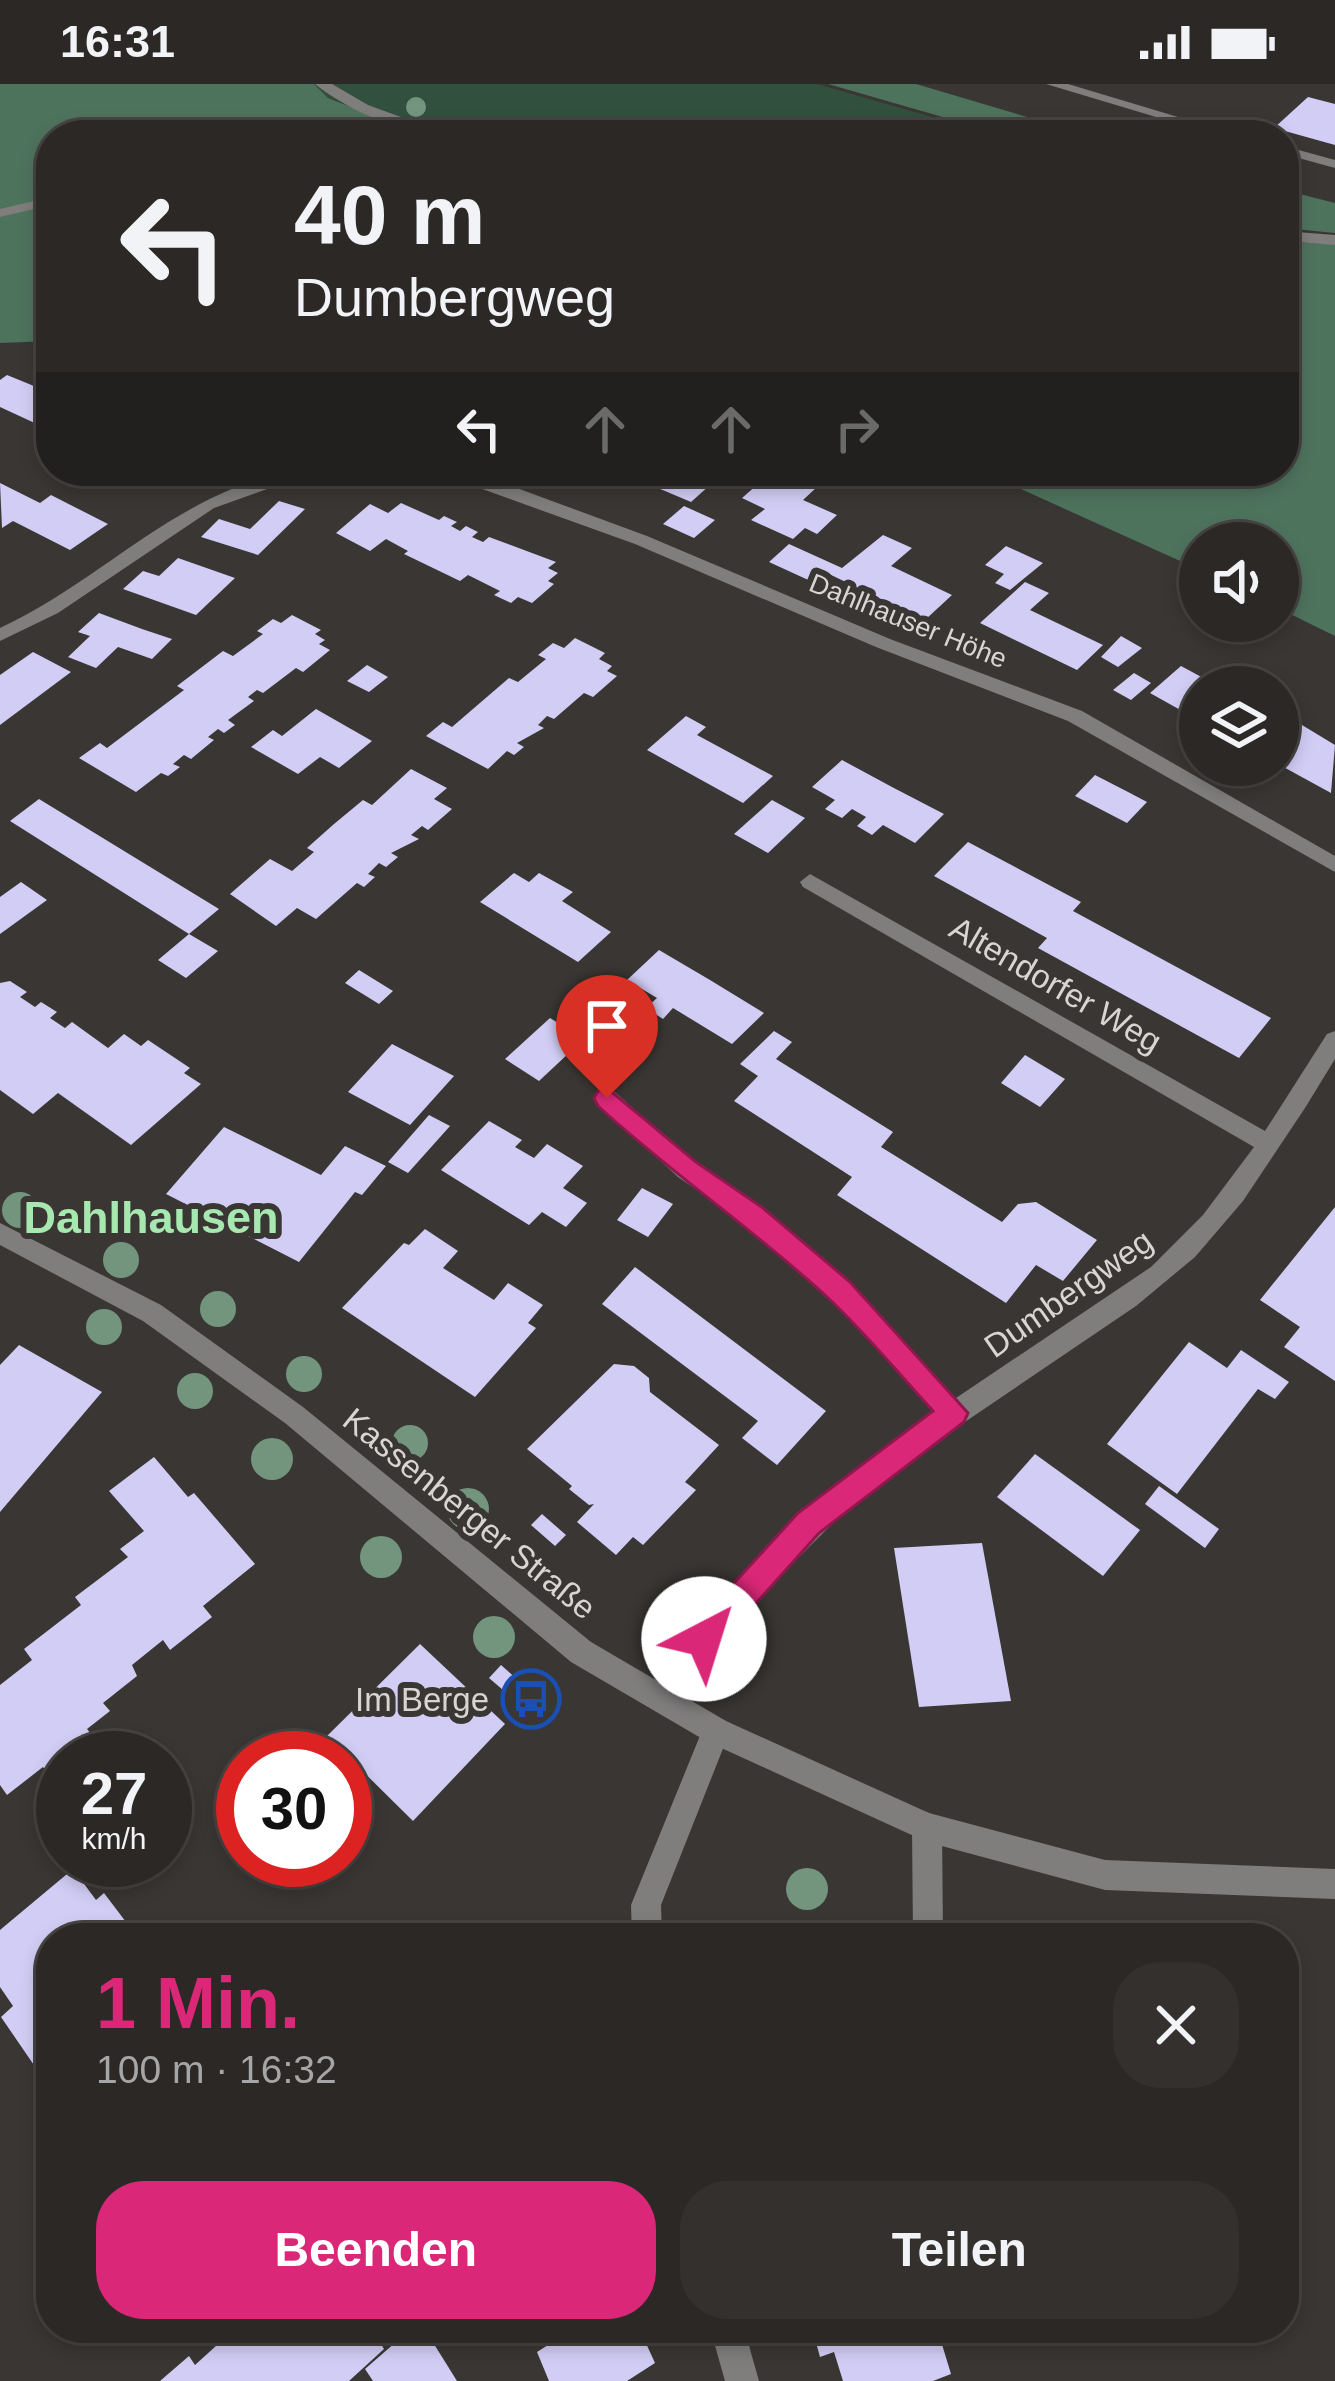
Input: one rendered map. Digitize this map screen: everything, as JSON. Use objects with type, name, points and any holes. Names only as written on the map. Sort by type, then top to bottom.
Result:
[{"type":"street","points":[[322,84],[363,108],[399,120]]},
{"type":"street","points":[[1053,84],[1179,120]]},
{"type":"street","points":[[1299,154],[1335,164]]},
{"type":"street","points":[[0,213],[36,205]]},
{"type":"street","points":[[1299,237],[1335,240]]},
{"type":"street","points":[[0,634],[78,592],[193,512],[256,486]]},
{"type":"street","name":"Dahlhauser Höhe","points":[[494,486],[1075,716],[1335,865]]},
{"type":"street","name":"Altendorfer Weg","points":[[810,882],[1268,1144]]},
{"type":"street","name":"Dumbergweg","points":[[665,1701],[704,1639],[808,1523],[953,1413],[1160,1273],[1219,1212],[1335,1040]]},
{"type":"street","points":[[607,1098],[686,1170],[753,1216],[840,1291],[953,1413]]},
{"type":"street","name":"Kassenberger Straße","points":[[0,1233],[152,1313],[294,1415],[581,1652],[716,1731],[927,1826],[1106,1875],[1335,1884]]},
{"type":"street","points":[[647,1923],[646,1905],[716,1731]]},
{"type":"street","points":[[927,1826],[928,1923]]},
{"type":"street","points":[[731,2343],[742,2381]]},
{"type":"green space","points":[[0,84],[314,84],[328,98],[384,120],[36,120],[36,342],[0,343]]},
{"type":"green space","points":[[314,84],[817,84],[943,120],[385,120],[327,97]]},
{"type":"green space","points":[[828,84],[916,84],[1037,120],[953,120]]},
{"type":"green space","points":[[1299,194],[1335,203],[1335,233],[1299,229]]},
{"type":"green space","points":[[1299,243],[1335,244],[1335,636],[1299,618],[1299,522],[1179,522],[1179,561],[1014,486],[1299,486]]},
{"type":"building","points":[[1308,97],[1335,104],[1335,145],[1299,135],[1299,120],[1283,120]]},
{"type":"building","points":[[7,375],[36,387],[36,424],[0,407],[0,380]]},
{"type":"building","points":[[0,483],[40,503],[51,495],[108,524],[70,550],[13,521],[2,528]]},
{"type":"building","points":[[653,486],[709,486],[691,502]]},
{"type":"building","points":[[756,486],[818,486],[803,500],[837,515],[817,534],[805,528],[793,539],[751,520],[765,509],[742,498]]},
{"type":"building","points":[[279,501],[305,509],[258,555],[201,537],[219,519],[250,529]]},
{"type":"building","points":[[401,503],[439,520],[444,516],[457,522],[451,526],[460,531],[466,526],[478,532],[472,537],[483,542],[489,537],[556,562],[548,568],[558,573],[548,581],[554,584],[532,603],[518,597],[511,603],[494,595],[500,591],[468,575],[460,581],[404,554],[408,551],[386,539],[370,551],[336,533],[370,504],[388,513]]},
{"type":"building","points":[[684,506],[715,520],[694,538],[663,524]]},
{"type":"building","points":[[883,535],[912,548],[891,566],[952,595],[925,620],[829,574],[817,584],[769,562],[789,544],[842,568]]},
{"type":"building","points":[[1006,546],[1043,563],[1010,590],[995,583],[1004,574],[985,565]]},
{"type":"building","points":[[178,558],[235,578],[196,615],[123,589],[143,571],[159,576]]},
{"type":"building","points":[[1025,582],[1049,593],[1030,610],[1103,645],[1077,670],[980,623]]},
{"type":"building","points":[[99,613],[172,639],[152,659],[118,647],[96,668],[68,657],[90,636],[78,632]]},
{"type":"building","points":[[292,615],[321,630],[315,634],[325,640],[319,644],[330,650],[303,672],[296,668],[263,693],[257,690],[248,697],[254,701],[228,720],[235,725],[224,733],[218,729],[208,737],[214,740],[191,759],[184,755],[173,764],[180,767],[168,776],[161,773],[136,792],[79,758],[100,743],[107,748],[184,690],[177,686],[223,651],[233,656],[263,634],[257,631],[273,619],[281,623]]},
{"type":"building","points":[[1121,636],[1142,648],[1118,667],[1101,657]]},
{"type":"building","points":[[575,638],[605,653],[599,659],[612,666],[607,671],[617,676],[593,697],[584,693],[554,719],[547,716],[538,725],[544,728],[517,743],[524,747],[514,755],[507,751],[488,769],[426,736],[443,722],[452,727],[509,678],[518,682],[546,659],[538,655],[553,643],[564,648]]},
{"type":"building","points":[[33,652],[71,672],[0,725],[0,675]]},
{"type":"building","points":[[367,665],[388,677],[369,692],[347,681]]},
{"type":"building","points":[[1179,668],[1179,709],[1150,693]]},
{"type":"building","points":[[1134,673],[1151,683],[1131,700],[1113,690]]},
{"type":"building","points":[[316,709],[372,741],[339,768],[320,757],[298,774],[251,747],[273,730],[282,736]]},
{"type":"building","points":[[686,716],[706,727],[697,735],[773,776],[743,803],[647,750]]},
{"type":"building","points":[[1299,723],[1335,745],[1331,793],[1299,775]]},
{"type":"building","points":[[842,760],[944,814],[915,843],[883,825],[872,835],[857,826],[866,817],[852,809],[842,818],[825,809],[835,800],[812,787]]},
{"type":"building","points":[[411,769],[447,788],[434,799],[452,809],[428,830],[422,826],[411,835],[419,839],[391,853],[398,857],[386,867],[379,863],[368,874],[375,877],[364,887],[357,883],[316,919],[297,908],[276,926],[230,894],[270,859],[292,871],[314,852],[307,848],[334,824],[363,800],[372,805]]},
{"type":"building","points":[[1095,775],[1147,802],[1127,823],[1075,796]]},
{"type":"building","points":[[39,799],[219,909],[189,934],[10,821]]},
{"type":"building","points":[[772,800],[805,818],[768,853],[734,834]]},
{"type":"building","points":[[968,842],[1081,902],[1073,911],[1271,1018],[1239,1058],[1038,948],[1047,938],[934,876]]},
{"type":"building","points":[[514,873],[529,882],[539,873],[573,892],[562,901],[611,932],[578,962],[480,902]]},
{"type":"building","points":[[21,882],[47,900],[0,934],[0,897]]},
{"type":"building","points":[[189,934],[218,951],[186,978],[158,960]]},
{"type":"building","points":[[659,950],[764,1013],[732,1044],[673,1008],[663,1019],[646,1008],[657,998],[627,980]]},
{"type":"building","points":[[359,970],[393,991],[379,1004],[345,983]]},
{"type":"building","points":[[10,981],[27,992],[20,997],[35,1007],[41,1002],[57,1012],[50,1018],[65,1028],[72,1022],[108,1048],[124,1034],[141,1046],[148,1040],[190,1068],[184,1073],[201,1084],[131,1145],[58,1093],[33,1114],[0,1090],[0,983]]},
{"type":"building","points":[[550,1018],[584,1039],[539,1081],[505,1059]]},
{"type":"building","points":[[774,1031],[792,1042],[776,1059],[893,1132],[881,1147],[1002,1222],[1018,1204],[1036,1202],[1097,1240],[1063,1281],[1036,1265],[1006,1303],[837,1195],[852,1177],[734,1101],[758,1076],[740,1064]]},
{"type":"building","points":[[392,1044],[454,1076],[410,1125],[348,1092]]},
{"type":"building","points":[[1025,1055],[1065,1079],[1040,1107],[1001,1083]]},
{"type":"building","points":[[429,1115],[450,1126],[408,1173],[388,1162]]},
{"type":"building","points":[[489,1121],[522,1140],[515,1147],[534,1158],[547,1144],[583,1166],[563,1188],[587,1203],[566,1227],[542,1212],[529,1225],[441,1170]]},
{"type":"building","points":[[224,1127],[321,1175],[345,1146],[386,1166],[362,1195],[355,1192],[299,1262],[166,1194]]},
{"type":"building","points":[[642,1188],[673,1204],[648,1237],[617,1220]]},
{"type":"building","points":[[1335,1207],[1335,1381],[1284,1347],[1300,1327],[1260,1300]]},
{"type":"building","points":[[425,1229],[458,1251],[443,1268],[494,1300],[508,1283],[543,1305],[528,1323],[536,1328],[475,1397],[342,1308],[404,1243],[409,1245]]},
{"type":"building","points":[[635,1267],[826,1411],[777,1465],[742,1438],[758,1421],[602,1304]]},
{"type":"building","points":[[1189,1342],[1227,1368],[1241,1350],[1289,1382],[1275,1399],[1258,1389],[1177,1494],[1107,1444]]},
{"type":"building","points":[[19,1345],[102,1392],[0,1512],[0,1365]]},
{"type":"building","points":[[614,1364],[634,1366],[649,1378],[650,1392],[719,1445],[685,1482],[696,1490],[643,1545],[633,1537],[616,1555],[577,1522],[594,1504],[569,1489],[572,1486],[527,1449]]},
{"type":"building","points":[[1035,1454],[1140,1530],[1103,1576],[997,1497]]},
{"type":"building","points":[[154,1457],[188,1497],[194,1493],[255,1564],[203,1606],[212,1617],[170,1650],[163,1640],[132,1665],[137,1676],[103,1703],[110,1711],[89,1731],[36,1731],[36,1772],[7,1795],[0,1785],[0,1685],[32,1660],[24,1649],[81,1605],[75,1597],[128,1557],[120,1549],[144,1531],[109,1491]]},
{"type":"building","points":[[1159,1486],[1219,1529],[1205,1548],[1145,1504]]},
{"type":"building","points":[[542,1514],[566,1535],[555,1546],[531,1525]]},
{"type":"building","points":[[982,1543],[1011,1701],[919,1707],[894,1548]]},
{"type":"building","points":[[420,1644],[505,1724],[413,1821],[372,1780],[372,1731],[332,1731]]},
{"type":"building","points":[[501,1665],[527,1688],[516,1701],[489,1678]]},
{"type":"building","points":[[51,1887],[86,1887],[96,1900],[104,1893],[127,1923],[36,1923],[36,2068],[1,2017],[13,2006],[0,1987],[0,1930]]},
{"type":"building","points":[[219,2343],[380,2343],[384,2349],[349,2381],[160,2381],[189,2356],[195,2365]]},
{"type":"building","points":[[395,2343],[433,2343],[457,2381],[373,2381],[365,2369]]},
{"type":"building","points":[[551,2343],[646,2343],[655,2363],[627,2381],[549,2381],[537,2352]]},
{"type":"building","points":[[816,2343],[942,2343],[951,2374],[933,2381],[843,2381],[834,2352],[820,2357]]},
{"type":"place","name":"Im Berge","points":[[531,1699]]},
{"type":"district","name":"Dahlhausen","points":[[151,1217]]},
{"type":"route","points":[[607,1098],[686,1170],[753,1216],[840,1291],[953,1413],[808,1523],[704,1639]]}]
